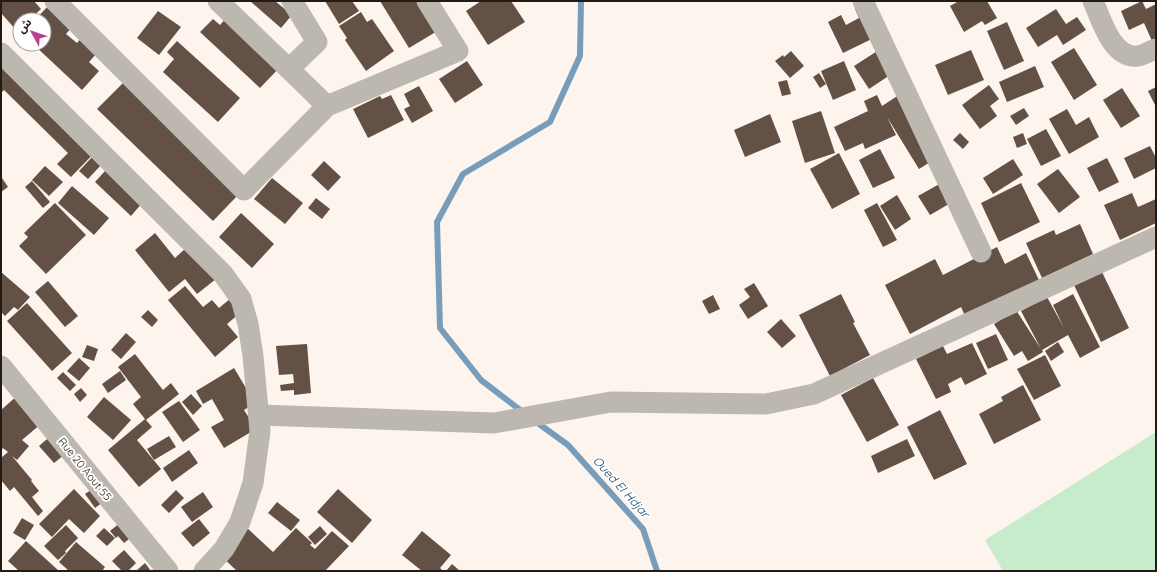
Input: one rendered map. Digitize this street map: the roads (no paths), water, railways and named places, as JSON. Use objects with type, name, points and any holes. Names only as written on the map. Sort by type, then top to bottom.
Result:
[{"type":"street","points":[[55,1],[244,190],[327,106],[458,51],[427,1]]},
{"type":"street","points":[[218,1],[327,106]]},
{"type":"street","points":[[289,68],[317,42],[292,1]]},
{"type":"street","points":[[863,1],[980,252]]},
{"type":"street","points":[[1093,1],[1110,37],[1119,50],[1127,54],[1138,56],[1156,49]]},
{"type":"street","points":[[1,53],[223,274],[241,299],[248,324],[254,356],[259,415],[260,431],[253,483],[240,522],[224,549],[204,571]]},
{"type":"street","points":[[259,415],[494,423],[611,402],[766,404],[814,394],[1156,237]]},
{"type":"street","name":"Rue 20 Aout 55","points":[[1,366],[168,571]]},
{"type":"waterway","points":[[524,413],[481,380],[440,328],[437,222],[463,174],[550,122],[580,56],[581,1]]},
{"type":"waterway","name":"Oued El Hdjar","points":[[535,421],[568,445],[643,529],[657,571]]}]
